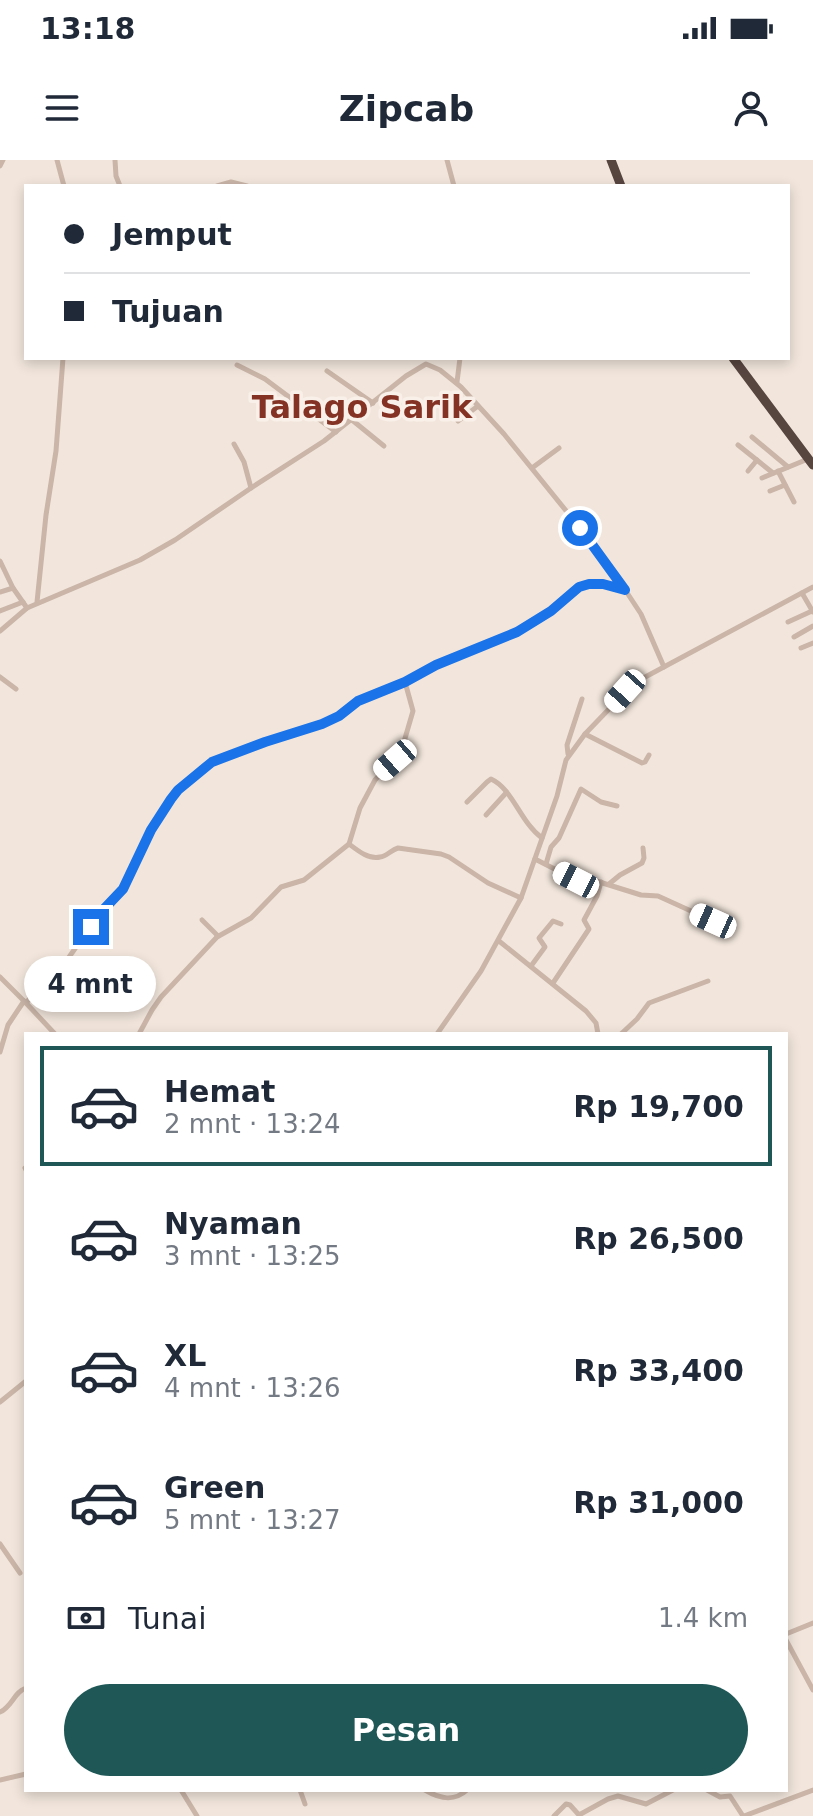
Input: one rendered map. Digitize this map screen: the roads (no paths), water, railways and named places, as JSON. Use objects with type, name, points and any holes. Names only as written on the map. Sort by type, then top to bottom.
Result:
[{"type":"highway","points":[[605,160],[614,184]]},
{"type":"highway","points":[[611,160],[620,184]]},
{"type":"highway","points":[[735,360],[811,460]]},
{"type":"highway","points":[[741,360],[811,460]]},
{"type":"street","points":[[0,166],[3,160]]},
{"type":"street","points":[[57,160],[63,184]]},
{"type":"street","points":[[115,160],[119,184]]},
{"type":"street","points":[[447,160],[453,184]]},
{"type":"street","points":[[37,603],[56,451],[63,360]]},
{"type":"street","points":[[457,382],[460,360]]},
{"type":"street","points":[[237,365],[265,379],[336,432]]},
{"type":"street","points":[[0,611],[37,603],[140,560],[284,468],[352,420],[406,376],[429,365],[457,382],[532,468],[625,590],[645,621],[664,667]]},
{"type":"street","points":[[327,371],[373,403]]},
{"type":"street","points":[[458,421],[478,406]]},
{"type":"street","points":[[352,420],[384,446]]},
{"type":"street","points":[[752,437],[788,467]]},
{"type":"street","points":[[234,444],[244,462],[251,488]]},
{"type":"street","points":[[738,445],[775,472],[785,485],[792,500],[781,501]]},
{"type":"street","points":[[532,468],[559,448]]},
{"type":"street","points":[[748,471],[757,460]]},
{"type":"street","points":[[762,478],[811,460]]},
{"type":"street","points":[[770,491],[785,485]]},
{"type":"street","points":[[0,561],[25,605]]},
{"type":"street","points":[[0,1052],[8,1025],[25,1002],[67,960],[100,913],[123,889],[155,824],[178,790],[203,768],[225,756],[322,724],[339,716],[358,701],[528,627],[579,587],[603,584],[625,590]]},
{"type":"street","points":[[568,755],[637,681],[813,587]]},
{"type":"street","points":[[0,592],[13,588]]},
{"type":"street","points":[[788,622],[812,612],[802,593]]},
{"type":"street","points":[[0,631],[25,605]]},
{"type":"street","points":[[794,637],[813,626]]},
{"type":"street","points":[[801,648],[813,643]]},
{"type":"street","points":[[0,677],[16,689]]},
{"type":"street","points":[[140,1032],[161,997],[218,936],[251,918],[281,887],[304,880],[349,844],[360,808],[375,780],[401,752],[413,711],[405,682]]},
{"type":"street","points":[[438,1032],[475,980],[521,898],[557,796],[568,755],[567,745],[582,699]]},
{"type":"street","points":[[585,734],[642,763],[649,755]]},
{"type":"street","points":[[467,802],[491,779],[497,782],[527,824],[542,838]]},
{"type":"street","points":[[546,864],[551,847],[559,838],[581,789],[601,802],[617,806]]},
{"type":"street","points":[[486,815],[506,793]]},
{"type":"street","points":[[349,844],[375,858],[398,848],[441,854],[494,887],[521,898]]},
{"type":"street","points":[[609,885],[642,863],[643,848]]},
{"type":"street","points":[[535,859],[576,880],[593,880],[641,895],[658,896],[713,921]]},
{"type":"street","points":[[553,983],[589,929],[584,920],[601,882]]},
{"type":"street","points":[[202,920],[218,936]]},
{"type":"street","points":[[531,966],[545,947],[539,938],[553,921],[561,924]]},
{"type":"street","points":[[499,941],[593,1017],[598,1032]]},
{"type":"street","points":[[0,977],[53,1032]]},
{"type":"street","points":[[623,1032],[649,1003],[708,981]]},
{"type":"street","points":[[1,1400],[24,1383]]},
{"type":"street","points":[[0,1544],[20,1573]]},
{"type":"street","points":[[788,1633],[813,1623]]},
{"type":"street","points":[[788,1644],[813,1690]]},
{"type":"street","points":[[0,1712],[8,1708],[24,1689]]},
{"type":"street","points":[[0,1780],[24,1774]]},
{"type":"street","points":[[711,1792],[730,1796],[743,1816],[813,1790]]},
{"type":"street","points":[[182,1792],[197,1816]]},
{"type":"street","points":[[301,1792],[305,1804]]},
{"type":"street","points":[[429,1792],[450,1799],[466,1792]]},
{"type":"street","points":[[554,1816],[566,1804],[581,1815],[613,1797],[646,1804],[669,1792]]},
{"type":"district","name":"Talago Sarik","points":[[362,407]]}]
